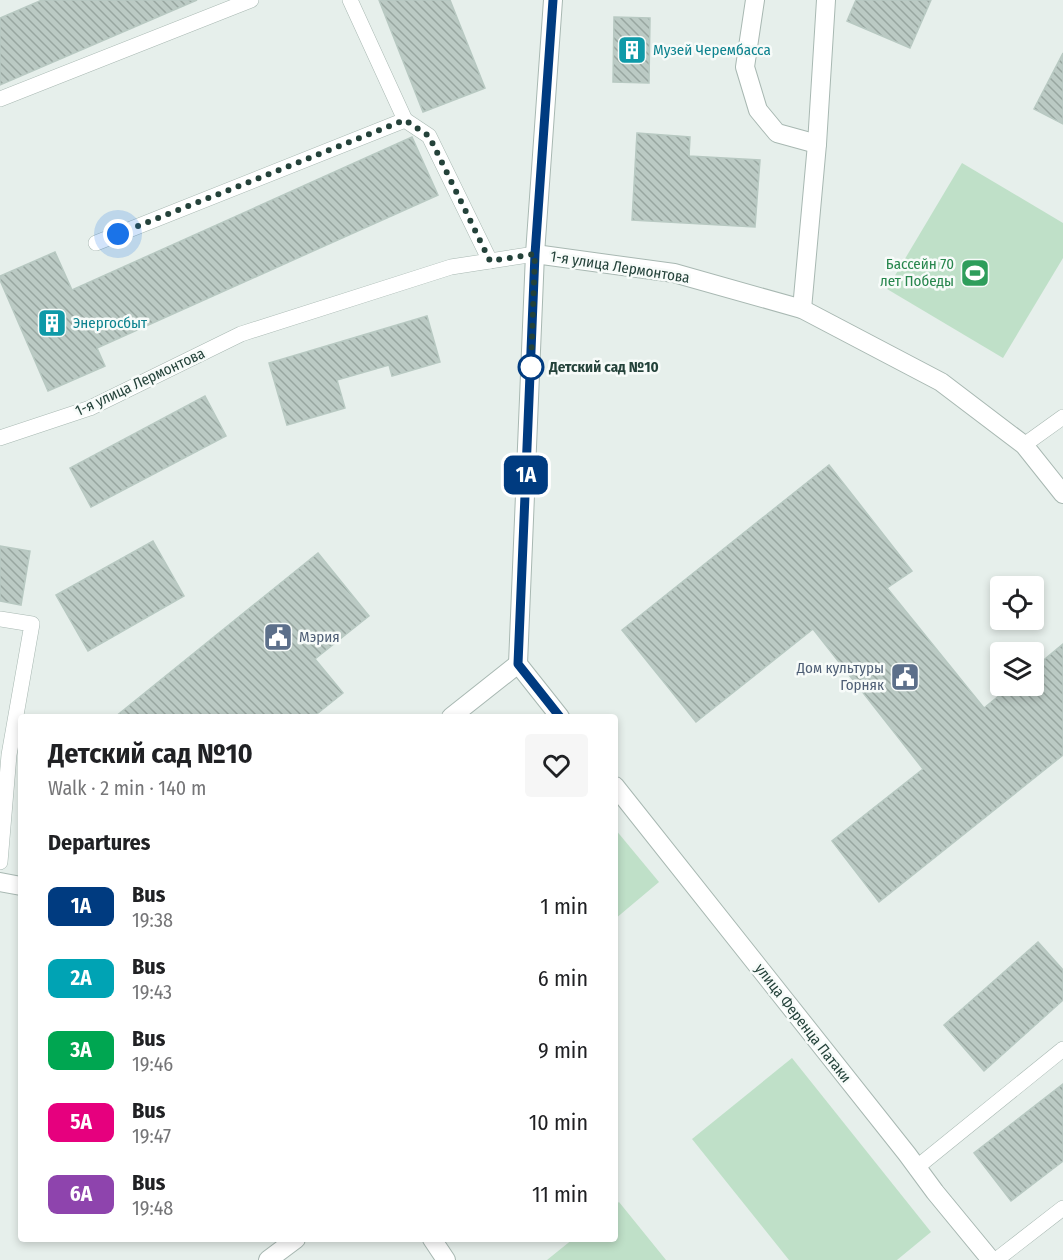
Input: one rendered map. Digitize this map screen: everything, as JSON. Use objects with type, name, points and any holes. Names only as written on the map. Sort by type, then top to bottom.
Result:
[{"type":"street","points":[[553,0],[535,254],[518,664],[558,714]]},
{"type":"street","points":[[754,0],[745,67],[758,110],[777,133],[817,144]]},
{"type":"street","points":[[802,309],[817,144],[826,0]]},
{"type":"street","name":"1-я улица Лермонтова","points":[[535,254],[674,273],[802,309],[941,382],[1024,445],[1063,494]]},
{"type":"street","points":[[455,714],[518,664]]},
{"type":"street","name":"улица Ференца Патаки","points":[[618,790],[991,1260]]},
{"type":"street","points":[[0,882],[18,885]]},
{"type":"street","points":[[268,1260],[292,1242]]},
{"type":"street","points":[[434,1242],[446,1260]]},
{"type":"lane","points":[[0,99],[251,0]]},
{"type":"lane","points":[[350,0],[405,120],[429,136],[490,261]]},
{"type":"lane","points":[[96,243],[405,120]]},
{"type":"lane","name":"1-я улица Лермонтова","points":[[0,438],[90,408],[241,334],[452,267],[535,254]]},
{"type":"lane","points":[[1024,445],[1063,417]]},
{"type":"lane","points":[[0,619],[32,624],[4,754],[0,862]]},
{"type":"lane","points":[[916,1168],[1063,1049]]},
{"type":"lane","points":[[996,1260],[1063,1208]]},
{"type":"green space","name":"Бассейн 70 лет Победы","points":[[962,163],[1063,223],[1063,258],[1003,358],[887,289]]},
{"type":"green space","points":[[618,833],[659,882],[618,916]]},
{"type":"green space","points":[[792,1058],[931,1232],[897,1260],[789,1260],[692,1139]]},
{"type":"green space","points":[[618,1203],[666,1260],[547,1260],[569,1242],[618,1242]]},
{"type":"building","points":[[42,0],[197,0],[0,85],[0,18]]},
{"type":"building","points":[[379,0],[450,0],[485,88],[423,112]]},
{"type":"building","points":[[856,0],[931,0],[910,48],[847,21]]},
{"type":"building","name":"Музей Черембасса","points":[[614,17],[650,18],[649,83],[613,82]]},
{"type":"building","points":[[1063,53],[1063,124],[1034,109]]},
{"type":"building","points":[[637,133],[690,137],[689,156],[760,160],[755,227],[632,220]]},
{"type":"building","points":[[412,137],[438,195],[97,348],[105,366],[48,391],[0,276],[55,252],[72,290]]},
{"type":"building","points":[[427,316],[440,362],[392,376],[389,365],[337,380],[345,408],[287,425],[269,363]]},
{"type":"building","points":[[205,396],[226,436],[91,507],[70,468]]},
{"type":"building","name":"Дом культуры Горняк","points":[[829,465],[912,571],[887,588],[984,708],[999,696],[1044,696],[1044,660],[1063,644],[1063,755],[879,902],[832,841],[923,769],[813,629],[696,722],[622,630]]},
{"type":"building","points":[[153,541],[184,596],[88,651],[56,595]]},
{"type":"building","points":[[0,546],[30,551],[21,605],[0,601]]},
{"type":"building","name":"Мэрия","points":[[318,553],[369,616],[315,659],[343,693],[317,714],[119,714]]},
{"type":"building","points":[[1038,942],[1063,970],[1063,1000],[984,1071],[944,1025]]},
{"type":"building","points":[[1063,1084],[1063,1161],[1011,1201],[974,1153]]},
{"type":"bus line","name":"1А","points":[[553,0],[535,254],[518,664],[558,714]]},
{"type":"place","name":"Музей Черембасса","points":[[632,50]]},
{"type":"place","name":"Бассейн 70 лет Победы","points":[[975,273]]},
{"type":"place","name":"Энергосбыт","points":[[52,323]]},
{"type":"place","name":"Детский сад №10","points":[[531,367]]},
{"type":"place","name":"Мэрия","points":[[278,637]]},
{"type":"place","name":"Дом культуры Горняк","points":[[905,677]]},
{"type":"route","points":[[118,234],[405,120],[429,136],[490,261],[535,254],[531,367]]}]
